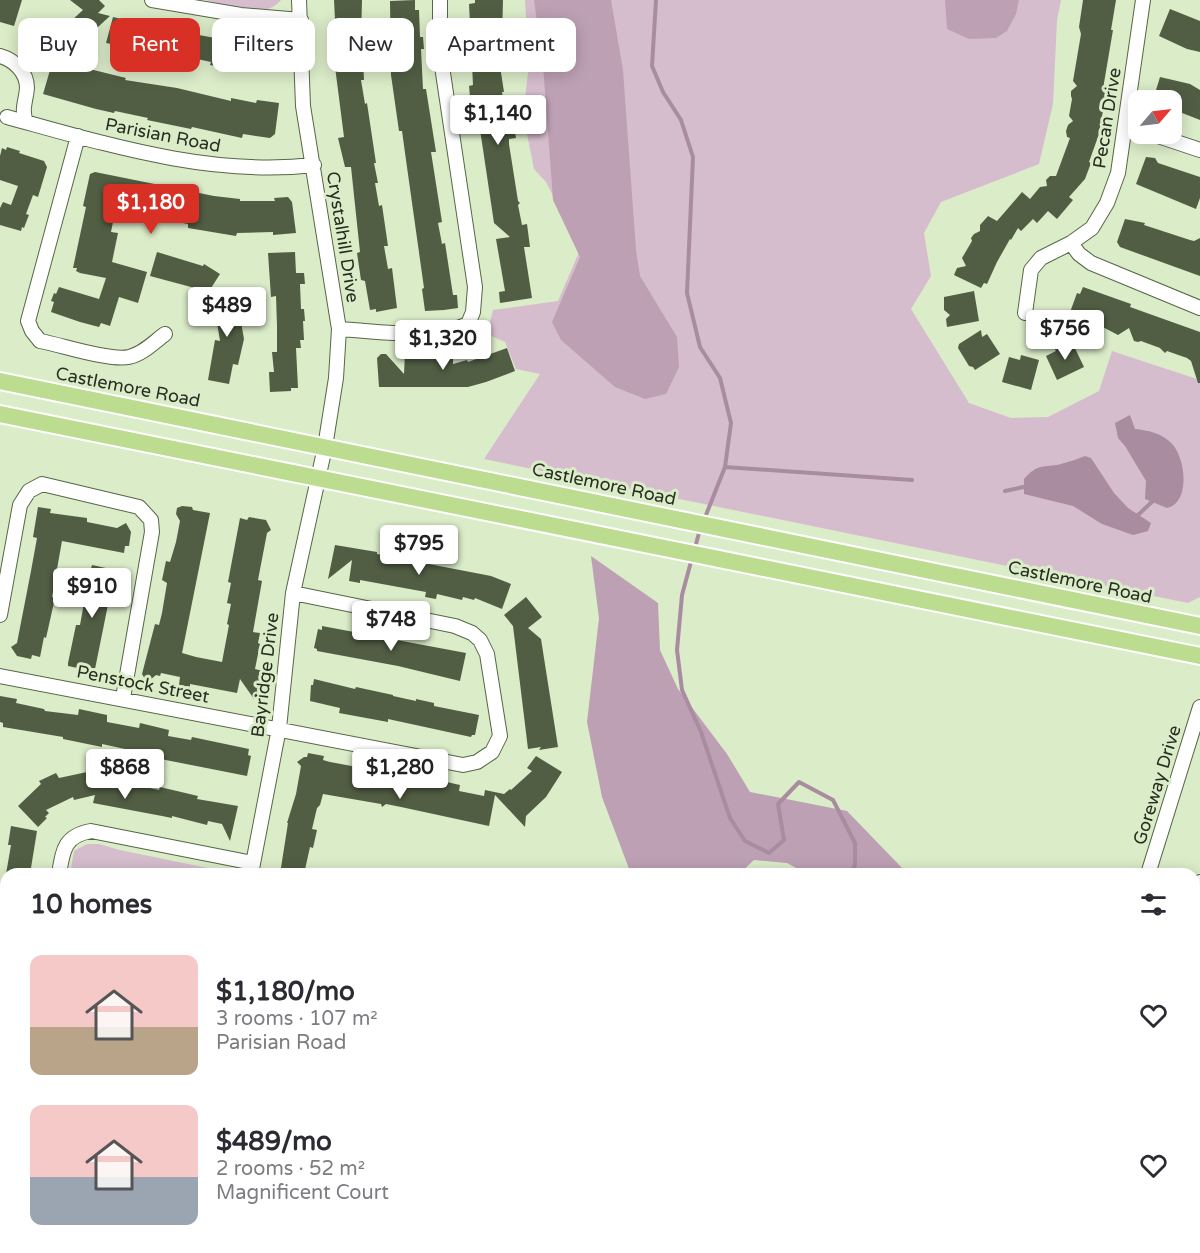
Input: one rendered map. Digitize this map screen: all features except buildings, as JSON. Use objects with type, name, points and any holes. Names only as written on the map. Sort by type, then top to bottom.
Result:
[{"type":"main road","name":"Castlemore Road","points":[[0,381],[1200,626]]},
{"type":"main road","points":[[0,414],[318,480],[1200,656]]},
{"type":"street","points":[[152,0],[241,15],[277,18]]},
{"type":"street","name":"Crystalhill Drive","points":[[299,0],[301,18]]},
{"type":"street","points":[[339,328],[412,333],[454,331],[468,324],[473,312],[475,287],[440,53],[440,0]]},
{"type":"street","name":"Pecan Drive","points":[[1135,90],[1143,0]]},
{"type":"street","points":[[0,56],[17,65],[24,75],[27,87],[22,110],[26,122]]},
{"type":"street","name":"Crystalhill Drive","points":[[302,72],[303,106],[339,328],[336,378],[318,480]]},
{"type":"street","name":"Parisian Road","points":[[7,117],[109,144],[222,166],[284,168],[314,165]]},
{"type":"street","points":[[78,136],[28,321],[32,332],[40,341],[117,358],[130,357],[143,351],[165,334]]},
{"type":"street","name":"Pecan Drive","points":[[1025,313],[1031,270],[1041,258],[1071,243],[1092,228],[1107,203],[1128,140]]},
{"type":"street","points":[[1182,144],[1200,150]]},
{"type":"street","points":[[1071,243],[1079,254],[1091,263],[1200,308]]},
{"type":"street","name":"Bayridge Drive","points":[[252,868],[279,728],[293,593],[318,480]]},
{"type":"street","points":[[0,615],[20,505],[29,491],[42,484],[139,507],[151,520],[152,532],[123,698]]},
{"type":"street","name":"Penstock Street","points":[[0,676],[463,765],[477,762],[492,752],[500,736],[487,654],[480,640],[472,633],[455,626],[293,593]]},
{"type":"street","name":"Goreway Drive","points":[[1150,868],[1200,707]]},
{"type":"street","points":[[60,868],[63,851],[70,840],[91,831],[248,868]]},
{"type":"shaded area","points":[[205,0],[281,0],[265,10],[255,11]]},
{"type":"shaded area","points":[[525,0],[1061,0],[1057,21],[1053,104],[1039,164],[941,202],[924,233],[931,276],[911,309],[969,403],[1011,418],[1048,417],[1099,391],[1112,351],[1200,380],[1200,597],[1188,603],[484,459],[540,374],[516,369],[505,342],[487,334],[493,310],[558,301],[580,250],[546,182],[534,169],[523,114],[528,72],[576,72],[576,18],[526,18]]},
{"type":"shaded area","points":[[534,0],[611,0],[623,70],[636,250],[640,276],[677,337],[679,367],[666,394],[645,399],[615,387],[561,340],[552,322],[580,257],[553,200],[544,72],[576,72],[576,18],[536,18]]},
{"type":"shaded area","points":[[945,0],[1019,0],[1016,14],[1007,31],[996,38],[969,39],[947,29]]},
{"type":"shaded area","points":[[1130,415],[1135,429],[1160,435],[1173,445],[1180,458],[1183,475],[1182,491],[1175,504],[1167,508],[1145,499],[1146,481],[1118,438],[1115,423]]},
{"type":"shaded area","points":[[1085,456],[1091,458],[1114,493],[1128,508],[1151,523],[1148,531],[1133,535],[1102,524],[1073,506],[1024,494],[1024,479],[1033,470]]},
{"type":"shaded area","points":[[591,556],[658,603],[660,650],[678,689],[727,754],[750,792],[847,811],[902,868],[796,868],[787,863],[754,860],[745,868],[629,868],[602,797],[587,722],[599,618]]},
{"type":"shaded area","points":[[87,844],[99,844],[207,868],[71,868],[74,851]]},
{"type":"waterway","points":[[656,0],[652,66],[663,92],[681,120],[693,157],[687,293],[700,347],[720,378],[731,423],[725,467],[704,520]]},
{"type":"waterway","points":[[725,467],[912,480]]},
{"type":"waterway","points":[[1005,491],[1028,486]]},
{"type":"waterway","points":[[1134,516],[1155,499]]},
{"type":"waterway","points":[[695,548],[700,529]]},
{"type":"waterway","points":[[692,558],[682,595],[677,650],[682,690],[701,732],[730,818],[745,841],[769,853],[784,840],[778,804],[799,782],[833,800],[855,843],[854,868]]}]
